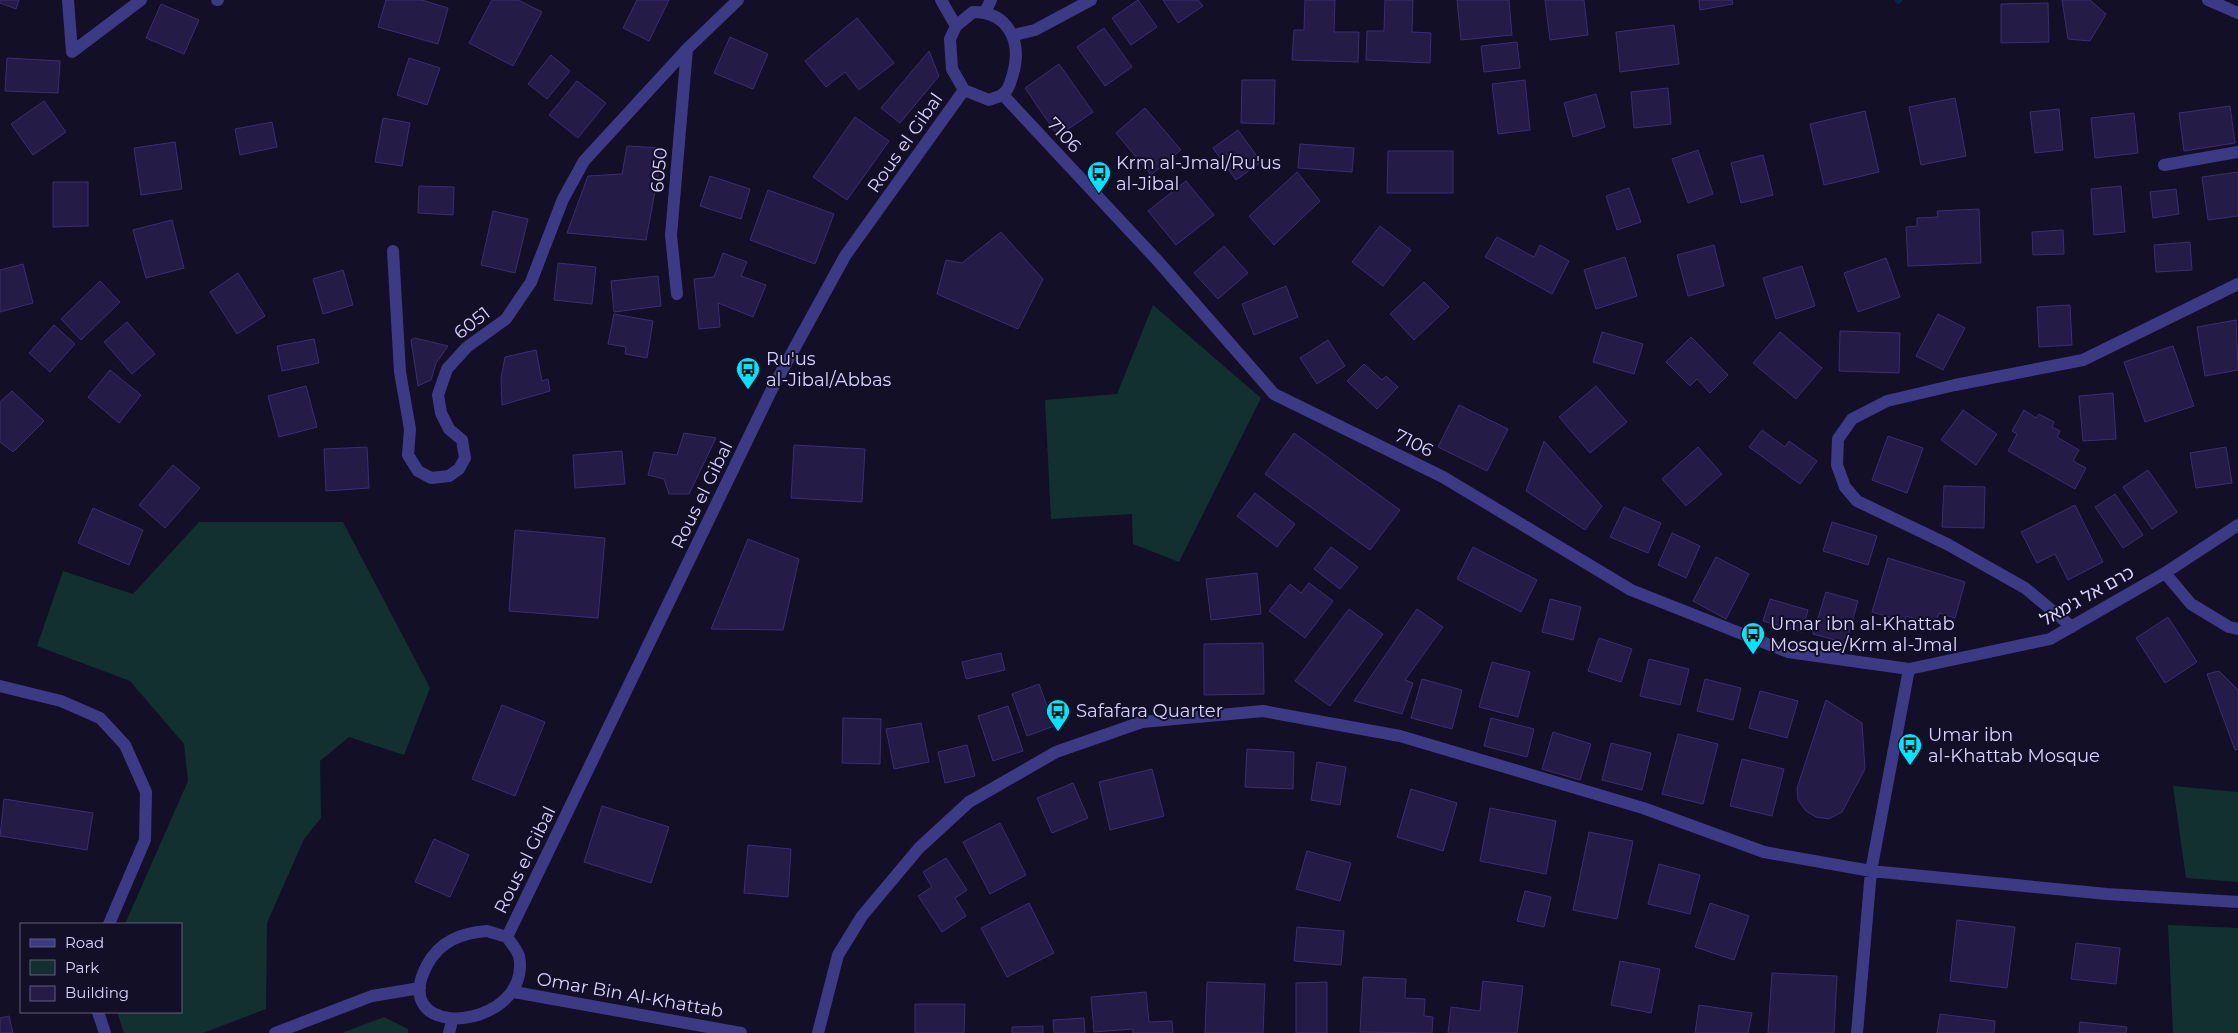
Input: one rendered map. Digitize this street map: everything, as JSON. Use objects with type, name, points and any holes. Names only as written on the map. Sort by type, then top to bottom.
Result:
[{"type":"street","points":[[68,0],[72,52],[142,0]]},
{"type":"street","name":"6051","points":[[393,251],[400,372],[410,429],[408,455],[418,471],[431,478],[449,476],[459,468],[465,458],[462,440],[449,429],[441,413],[438,395],[447,369],[467,347],[506,319],[532,282],[564,198],[584,161],[688,49],[738,0]]},
{"type":"street","points":[[941,0],[956,26]]},
{"type":"street","points":[[1014,35],[1035,30],[1091,0]]},
{"type":"street","points":[[2208,0],[2238,13]]},
{"type":"street","points":[[988,6],[1014,35],[1015,65],[1009,85],[1003,95],[988,100],[964,90],[952,69],[949,51],[956,26],[973,12],[988,6]]},
{"type":"street","name":"6050","points":[[677,294],[671,235],[688,49]]},
{"type":"street","name":"Rous el Gibal","points":[[507,937],[772,389],[845,256],[964,90]]},
{"type":"street","name":"7106","points":[[1003,95],[1157,260],[1274,394],[1443,477],[1631,590],[1788,652],[1909,669]]},
{"type":"street","points":[[2164,164],[2238,152]]},
{"type":"street","points":[[2072,627],[2025,588],[1948,544],[1858,501],[1844,487],[1837,465],[1838,439],[1852,419],[1887,401],[1955,385],[2084,360],[2238,284]]},
{"type":"street","name":"כרם אל ג'מאל","points":[[1909,669],[2050,639],[2165,573],[2238,525]]},
{"type":"street","points":[[2165,573],[2190,604],[2229,627],[2238,629]]},
{"type":"street","points":[[1857,1033],[1871,871],[1909,669]]},
{"type":"street","points":[[0,686],[61,701],[100,718],[125,745],[146,792],[145,840],[109,923]]},
{"type":"street","points":[[818,1033],[838,955],[862,916],[919,848],[969,802],[1056,752],[1142,722],[1263,711],[1400,736],[1643,808],[1764,852],[1871,871],[2107,894],[2238,902]]},
{"type":"street","points":[[487,931],[507,937],[519,956],[520,972],[514,992],[508,1001],[492,1016],[472,1024],[450,1029],[430,1016],[422,1003],[420,988],[422,974],[432,955],[446,942],[465,933],[487,931]]},
{"type":"street","points":[[275,1033],[372,996],[420,988]]},
{"type":"street","name":"Omar Bin Al-Khattab","points":[[514,992],[741,1033]]},
{"type":"street","points":[[98,1013],[105,1033]]},
{"type":"green space","points":[[1153,305],[1261,398],[1179,562],[1133,544],[1132,514],[1051,519],[1045,400],[1117,394]]},
{"type":"green space","points":[[199,522],[343,522],[430,688],[404,755],[349,737],[320,761],[321,818],[304,839],[267,923],[266,1009],[203,1033],[124,1033],[117,1013],[182,1013],[182,923],[125,923],[188,781],[184,744],[130,681],[37,646],[63,571],[133,594]]},
{"type":"green space","points":[[2173,786],[2238,792],[2238,882],[2186,878]]},
{"type":"green space","points":[[2168,925],[2238,928],[2238,1033],[2173,1033]]},
{"type":"green space","points":[[384,1017],[408,1029],[408,1033],[342,1033]]},
{"type":"building","points":[[0,0],[19,0],[16,9],[0,3]]},
{"type":"building","points":[[386,0],[422,0],[448,8],[438,44],[378,27]]},
{"type":"building","points":[[492,0],[518,0],[542,12],[513,66],[469,43]]},
{"type":"building","points":[[637,0],[669,0],[649,41],[623,28]]},
{"type":"building","points":[[1138,0],[1157,27],[1131,45],[1112,18]]},
{"type":"building","points":[[1163,0],[1198,0],[1203,6],[1178,23]]},
{"type":"building","points":[[1305,0],[1335,0],[1334,32],[1359,32],[1358,62],[1292,60],[1294,30],[1304,30]]},
{"type":"building","points":[[1385,0],[1413,0],[1412,32],[1431,33],[1430,63],[1366,60],[1367,31],[1384,31]]},
{"type":"building","points":[[1457,0],[1509,0],[1512,35],[1461,40]]},
{"type":"building","points":[[1545,0],[1584,0],[1588,35],[1550,40]]},
{"type":"building","points":[[1699,0],[1732,0],[1733,4],[1700,10]]},
{"type":"building","points":[[2062,0],[2090,0],[2106,14],[2090,41],[2068,39]]},
{"type":"building","points":[[2048,3],[2049,42],[2001,43],[2001,4]]},
{"type":"building","points":[[161,4],[199,20],[184,54],[146,38]]},
{"type":"building","points":[[857,18],[894,63],[859,90],[845,72],[826,87],[805,61]]},
{"type":"building","points":[[1674,25],[1679,64],[1620,72],[1616,32]]},
{"type":"building","points":[[1104,28],[1132,67],[1105,86],[1077,47]]},
{"type":"building","points":[[730,37],[768,54],[753,89],[714,73]]},
{"type":"building","points":[[1517,42],[1520,68],[1484,72],[1481,46]]},
{"type":"building","points":[[929,51],[939,76],[900,123],[881,108]]},
{"type":"building","points":[[551,55],[570,71],[547,99],[528,84]]},
{"type":"building","points":[[7,58],[60,61],[58,93],[5,91]]},
{"type":"building","points":[[409,58],[440,68],[427,105],[397,95]]},
{"type":"building","points":[[1059,64],[1093,112],[1058,136],[1025,88]]},
{"type":"building","points":[[1242,80],[1275,80],[1274,124],[1241,123]]},
{"type":"building","points":[[1525,80],[1530,130],[1498,134],[1492,84]]},
{"type":"building","points":[[577,81],[606,103],[578,138],[549,115]]},
{"type":"building","points":[[1668,88],[1671,124],[1634,128],[1631,92]]},
{"type":"building","points":[[1596,94],[1605,127],[1573,137],[1564,103]]},
{"type":"building","points":[[1955,98],[1966,156],[1921,165],[1909,107]]},
{"type":"building","points":[[44,101],[66,132],[33,155],[11,124]]},
{"type":"building","points":[[2230,106],[2235,143],[2184,151],[2179,113]]},
{"type":"building","points":[[1145,108],[1181,150],[1151,175],[1116,133]]},
{"type":"building","points":[[2059,109],[2063,150],[2035,153],[2030,112]]},
{"type":"building","points":[[1865,111],[1879,172],[1824,185],[1810,124]]},
{"type":"building","points":[[2134,113],[2138,153],[2095,158],[2091,118]]},
{"type":"building","points":[[855,117],[889,141],[847,200],[813,177]]},
{"type":"building","points":[[383,118],[410,123],[402,166],[375,162]]},
{"type":"building","points":[[272,122],[277,147],[240,155],[235,129]]},
{"type":"building","points":[[1238,130],[1261,162],[1236,180],[1213,148]]},
{"type":"building","points":[[175,142],[182,189],[141,195],[134,148]]},
{"type":"building","points":[[1300,144],[1354,148],[1352,172],[1298,168]]},
{"type":"building","points":[[627,146],[663,148],[646,240],[567,233],[588,176],[622,174]]},
{"type":"building","points":[[1698,150],[1713,194],[1688,203],[1672,159]]},
{"type":"building","points":[[1388,151],[1453,151],[1453,193],[1387,193]]},
{"type":"building","points":[[1763,155],[1773,195],[1741,203],[1731,163]]},
{"type":"building","points":[[1297,172],[1320,201],[1274,245],[1249,216]]},
{"type":"building","points":[[2238,172],[2238,216],[2208,220],[2202,177]]},
{"type":"building","points":[[710,176],[750,189],[741,219],[700,206]]},
{"type":"building","points":[[1186,181],[1214,215],[1176,245],[1148,211]]},
{"type":"building","points":[[53,182],[88,182],[88,226],[53,227]]},
{"type":"building","points":[[419,186],[454,187],[453,215],[418,213]]},
{"type":"building","points":[[2121,186],[2125,232],[2094,235],[2091,189]]},
{"type":"building","points":[[1629,188],[1641,222],[1617,230],[1606,196]]},
{"type":"building","points":[[2176,189],[2179,214],[2153,218],[2150,192]]},
{"type":"building","points":[[768,190],[834,214],[815,264],[750,240]]},
{"type":"building","points":[[1979,209],[1981,263],[1908,266],[1906,227],[1917,226],[1917,218],[1938,217],[1937,211]]},
{"type":"building","points":[[493,211],[528,219],[515,273],[481,265]]},
{"type":"building","points":[[172,220],[184,268],[146,278],[133,230]]},
{"type":"building","points":[[1380,226],[1411,250],[1383,286],[1352,262]]},
{"type":"building","points":[[2063,230],[2064,254],[2033,255],[2032,232]]},
{"type":"building","points":[[1001,232],[1043,279],[1018,329],[937,294],[946,260],[962,263]]},
{"type":"building","points":[[1497,237],[1534,257],[1540,245],[1569,261],[1552,294],[1485,257]]},
{"type":"building","points":[[2190,242],[2192,270],[2156,272],[2154,245]]},
{"type":"building","points":[[1714,245],[1724,286],[1688,296],[1677,255]]},
{"type":"building","points":[[1224,246],[1248,273],[1218,299],[1194,273]]},
{"type":"building","points":[[723,253],[747,262],[741,276],[766,285],[753,317],[718,303],[720,327],[699,329],[694,279],[714,277]]},
{"type":"building","points":[[1625,257],[1637,296],[1596,309],[1584,270]]},
{"type":"building","points":[[1886,258],[1900,297],[1858,312],[1844,273]]},
{"type":"building","points":[[558,263],[596,267],[592,304],[554,300]]},
{"type":"building","points":[[23,264],[33,303],[0,312],[0,270]]},
{"type":"building","points":[[1802,266],[1815,306],[1776,319],[1763,278]]},
{"type":"building","points":[[343,270],[353,305],[323,314],[313,279]]},
{"type":"building","points":[[238,273],[265,316],[237,334],[210,292]]},
{"type":"building","points":[[658,276],[661,306],[614,312],[611,281]]},
{"type":"building","points":[[100,281],[120,302],[81,340],[61,319]]},
{"type":"building","points":[[1424,282],[1449,307],[1414,340],[1390,314]]},
{"type":"building","points":[[1286,286],[1298,317],[1254,335],[1242,304]]},
{"type":"building","points":[[2070,305],[2072,345],[2039,347],[2037,307]]},
{"type":"building","points":[[614,314],[653,321],[647,358],[625,354],[626,347],[608,344]]},
{"type":"building","points":[[1938,314],[1965,328],[1943,370],[1916,356]]},
{"type":"building","points":[[2236,320],[2238,370],[2205,376],[2197,327]]},
{"type":"building","points":[[127,322],[155,354],[132,374],[104,342]]},
{"type":"building","points":[[54,325],[75,344],[50,372],[29,353]]},
{"type":"building","points":[[1840,331],[1900,333],[1899,373],[1839,371]]},
{"type":"building","points":[[1602,332],[1643,344],[1634,374],[1593,362]]},
{"type":"building","points":[[1780,332],[1822,368],[1796,399],[1753,363]]},
{"type":"building","points":[[1691,337],[1728,375],[1710,393],[1697,379],[1690,386],[1666,362]]},
{"type":"building","points":[[415,338],[448,346],[436,363],[431,380],[418,386],[411,340]]},
{"type":"building","points":[[314,339],[319,363],[282,371],[277,346]]},
{"type":"building","points":[[1328,340],[1345,366],[1317,384],[1300,358]]},
{"type":"building","points":[[2173,346],[2194,406],[2145,422],[2124,362]]},
{"type":"building","points":[[536,350],[542,381],[548,379],[550,391],[502,405],[501,378],[505,357]]},
{"type":"building","points":[[1364,364],[1382,380],[1386,376],[1398,387],[1377,409],[1347,381]]},
{"type":"building","points":[[110,370],[141,395],[119,423],[88,397]]},
{"type":"building","points":[[306,386],[317,427],[279,437],[268,396]]},
{"type":"building","points":[[1596,386],[1627,422],[1590,453],[1559,417]]},
{"type":"building","points":[[12,391],[44,421],[13,452],[0,442],[0,402]]},
{"type":"building","points":[[2113,393],[2116,439],[2083,441],[2079,396]]},
{"type":"building","points":[[1459,405],[1508,429],[1487,471],[1438,447]]},
{"type":"building","points":[[1963,410],[1997,434],[1976,465],[1941,440]]},
{"type":"building","points":[[2024,410],[2036,418],[2039,414],[2054,422],[2052,427],[2060,431],[2057,437],[2079,450],[2073,461],[2086,468],[2075,489],[2008,451],[2017,434],[2012,431]]},
{"type":"building","points":[[1762,430],[1785,447],[1789,441],[1817,461],[1800,484],[1749,447]]},
{"type":"building","points":[[684,433],[716,438],[689,494],[669,494],[664,479],[648,475],[654,452],[677,455]]},
{"type":"building","points":[[1294,433],[1400,510],[1370,550],[1265,474]]},
{"type":"building","points":[[1888,436],[1923,448],[1907,493],[1872,480]]},
{"type":"building","points":[[1544,441],[1602,506],[1585,530],[1526,491]]},
{"type":"building","points":[[794,445],[865,449],[862,502],[791,498]]},
{"type":"building","points":[[367,447],[369,488],[326,491],[324,449]]},
{"type":"building","points":[[1698,447],[1722,474],[1686,506],[1662,479]]},
{"type":"building","points":[[2226,447],[2232,483],[2196,488],[2190,453]]},
{"type":"building","points":[[622,451],[625,484],[575,488],[573,455]]},
{"type":"building","points":[[173,465],[200,488],[165,528],[139,505]]},
{"type":"building","points":[[2148,470],[2177,512],[2152,529],[2123,487]]},
{"type":"building","points":[[1944,486],[1985,487],[1984,528],[1942,527]]},
{"type":"building","points":[[1255,493],[1295,524],[1277,547],[1237,516]]},
{"type":"building","points":[[2115,494],[2143,535],[2123,548],[2095,507]]},
{"type":"building","points":[[2075,505],[2103,562],[2068,580],[2055,554],[2037,563],[2021,532]]},
{"type":"building","points":[[1624,507],[1661,523],[1648,553],[1610,537]]},
{"type":"building","points":[[93,508],[143,530],[129,565],[78,543]]},
{"type":"building","points":[[1832,522],[1877,536],[1868,565],[1823,551]]},
{"type":"building","points":[[515,530],[605,538],[598,618],[509,611]]},
{"type":"building","points":[[1672,533],[1700,546],[1686,578],[1658,565]]},
{"type":"building","points":[[748,539],[799,559],[783,630],[711,629]]},
{"type":"building","points":[[1331,547],[1358,567],[1340,589],[1314,569]]},
{"type":"building","points":[[1473,547],[1537,580],[1521,612],[1457,579]]},
{"type":"building","points":[[1716,557],[1749,574],[1726,619],[1693,601]]},
{"type":"building","points":[[1888,558],[1965,582],[1955,618],[1939,613],[1935,625],[1906,616],[1905,622],[1872,612]]},
{"type":"building","points":[[1257,573],[1261,614],[1211,620],[1206,579]]},
{"type":"building","points":[[1309,583],[1333,601],[1305,638],[1269,611],[1290,584],[1301,593]]},
{"type":"building","points":[[1826,592],[1858,601],[1846,643],[1813,634]]},
{"type":"building","points":[[1550,599],[1581,607],[1573,640],[1542,632]]},
{"type":"building","points":[[1770,599],[1808,610],[1802,632],[1763,621]]},
{"type":"building","points":[[1349,609],[1383,634],[1330,706],[1295,681]]},
{"type":"building","points":[[1417,609],[1443,627],[1405,680],[1413,683],[1402,714],[1354,701]]},
{"type":"building","points":[[2168,617],[2197,662],[2165,683],[2136,638]]},
{"type":"building","points":[[1599,638],[1632,649],[1621,682],[1588,671]]},
{"type":"building","points":[[1263,643],[1264,694],[1204,695],[1204,644]]},
{"type":"building","points":[[1001,653],[1005,670],[966,679],[962,662]]},
{"type":"building","points":[[1649,659],[1689,669],[1680,705],[1640,696]]},
{"type":"building","points":[[1492,662],[1530,672],[1518,717],[1479,707]]},
{"type":"building","points":[[2219,671],[2238,690],[2238,749],[2235,750],[2207,674]]},
{"type":"building","points":[[1422,679],[1462,690],[1452,729],[1411,718]]},
{"type":"building","points":[[1705,679],[1741,688],[1733,720],[1697,711]]},
{"type":"building","points":[[1039,684],[1054,726],[1027,736],[1012,694]]},
{"type":"building","points":[[1760,691],[1798,701],[1787,738],[1749,728]]},
{"type":"building","points":[[1826,700],[1862,723],[1865,769],[1842,812],[1829,819],[1816,817],[1806,811],[1798,800],[1797,788]]},
{"type":"building","points":[[502,705],[545,722],[515,796],[472,779]]},
{"type":"building","points":[[1008,706],[1023,751],[993,761],[978,716]]},
{"type":"building","points":[[843,718],[881,719],[880,764],[842,763]]},
{"type":"building","points":[[1491,718],[1534,729],[1527,757],[1484,746]]},
{"type":"building","points":[[921,723],[929,762],[894,769],[886,729]]},
{"type":"building","points":[[1553,732],[1591,744],[1580,780],[1542,769]]},
{"type":"building","points":[[1678,734],[1718,744],[1703,804],[1662,794]]},
{"type":"building","points":[[1611,743],[1651,753],[1642,790],[1602,780]]},
{"type":"building","points":[[967,745],[975,776],[945,783],[938,752]]},
{"type":"building","points":[[1247,749],[1294,752],[1293,789],[1245,787]]},
{"type":"building","points":[[1742,759],[1784,769],[1772,816],[1730,806]]},
{"type":"building","points":[[1317,762],[1346,767],[1340,805],[1311,800]]},
{"type":"building","points":[[1152,769],[1164,816],[1110,830],[1099,782]]},
{"type":"building","points":[[1073,783],[1088,818],[1052,833],[1037,798]]},
{"type":"building","points":[[1411,789],[1457,803],[1443,851],[1397,837]]},
{"type":"building","points":[[4,799],[93,813],[87,850],[0,836]]},
{"type":"building","points":[[602,806],[669,827],[651,883],[584,862]]},
{"type":"building","points":[[1490,808],[1556,821],[1546,874],[1480,861]]},
{"type":"building","points":[[1000,823],[1026,875],[990,894],[963,842]]},
{"type":"building","points":[[1589,832],[1633,841],[1617,919],[1573,910]]},
{"type":"building","points":[[434,839],[469,855],[450,897],[415,882]]},
{"type":"building","points":[[748,845],[791,849],[788,897],[744,893]]},
{"type":"building","points":[[1307,851],[1351,863],[1340,901],[1296,889]]},
{"type":"building","points":[[946,858],[967,890],[955,898],[966,916],[942,932],[918,896],[932,887],[923,872]]},
{"type":"building","points":[[1659,864],[1700,875],[1690,914],[1648,904]]},
{"type":"building","points":[[1525,891],[1551,897],[1544,927],[1517,921]]},
{"type":"building","points":[[1029,903],[1054,953],[1007,977],[981,928]]},
{"type":"building","points":[[1710,903],[1749,916],[1734,960],[1695,947]]},
{"type":"building","points":[[1957,920],[2015,927],[2007,988],[1950,981]]},
{"type":"building","points":[[1297,927],[1344,931],[1341,965],[1294,961]]},
{"type":"building","points":[[2076,943],[2120,948],[2116,984],[2071,979]]},
{"type":"building","points":[[1620,961],[1660,969],[1651,1013],[1611,1005]]},
{"type":"building","points":[[1772,973],[1837,976],[1834,1033],[1768,1033]]},
{"type":"building","points":[[1363,977],[1406,979],[1405,998],[1425,999],[1424,1016],[1433,1017],[1432,1033],[1360,1032]]},
{"type":"building","points":[[1483,981],[1523,986],[1517,1033],[1448,1033],[1451,1007],[1480,1011]]},
{"type":"building","points":[[1207,982],[1265,984],[1263,1033],[1205,1033]]},
{"type":"building","points":[[1327,982],[1327,1033],[1296,1033],[1296,983]]},
{"type":"building","points":[[1146,992],[1149,1022],[1172,1021],[1173,1033],[1133,1033],[1133,1029],[1094,1032],[1091,997]]},
{"type":"building","points":[[915,1004],[965,1004],[964,1033],[915,1033]]},
{"type":"building","points":[[1699,1005],[1752,1013],[1748,1033],[1695,1033]]},
{"type":"building","points":[[1940,1014],[1995,1021],[1994,1033],[1937,1033]]},
{"type":"building","points":[[9,1016],[13,1033],[0,1033],[0,1018]]},
{"type":"building","points":[[1084,1018],[1085,1033],[1054,1033],[1053,1020]]},
{"type":"building","points":[[2080,1022],[2127,1027],[2126,1033],[2079,1033]]},
{"type":"building","points":[[1043,1026],[1043,1033],[1012,1033],[1012,1027]]},
{"type":"place","name":"Krm al-Jmal/Ru'us al-Jibal","points":[[1099,194]]},
{"type":"place","name":"Ru'us al-Jibal/Abbas","points":[[748,390]]},
{"type":"place","name":"Umar ibn al-Khattab Mosque/Krm al-Jmal","points":[[1753,655]]},
{"type":"place","name":"Safafara Quarter","points":[[1058,732]]},
{"type":"place","name":"Umar ibn al-Khattab Mosque","points":[[1910,766]]}]
